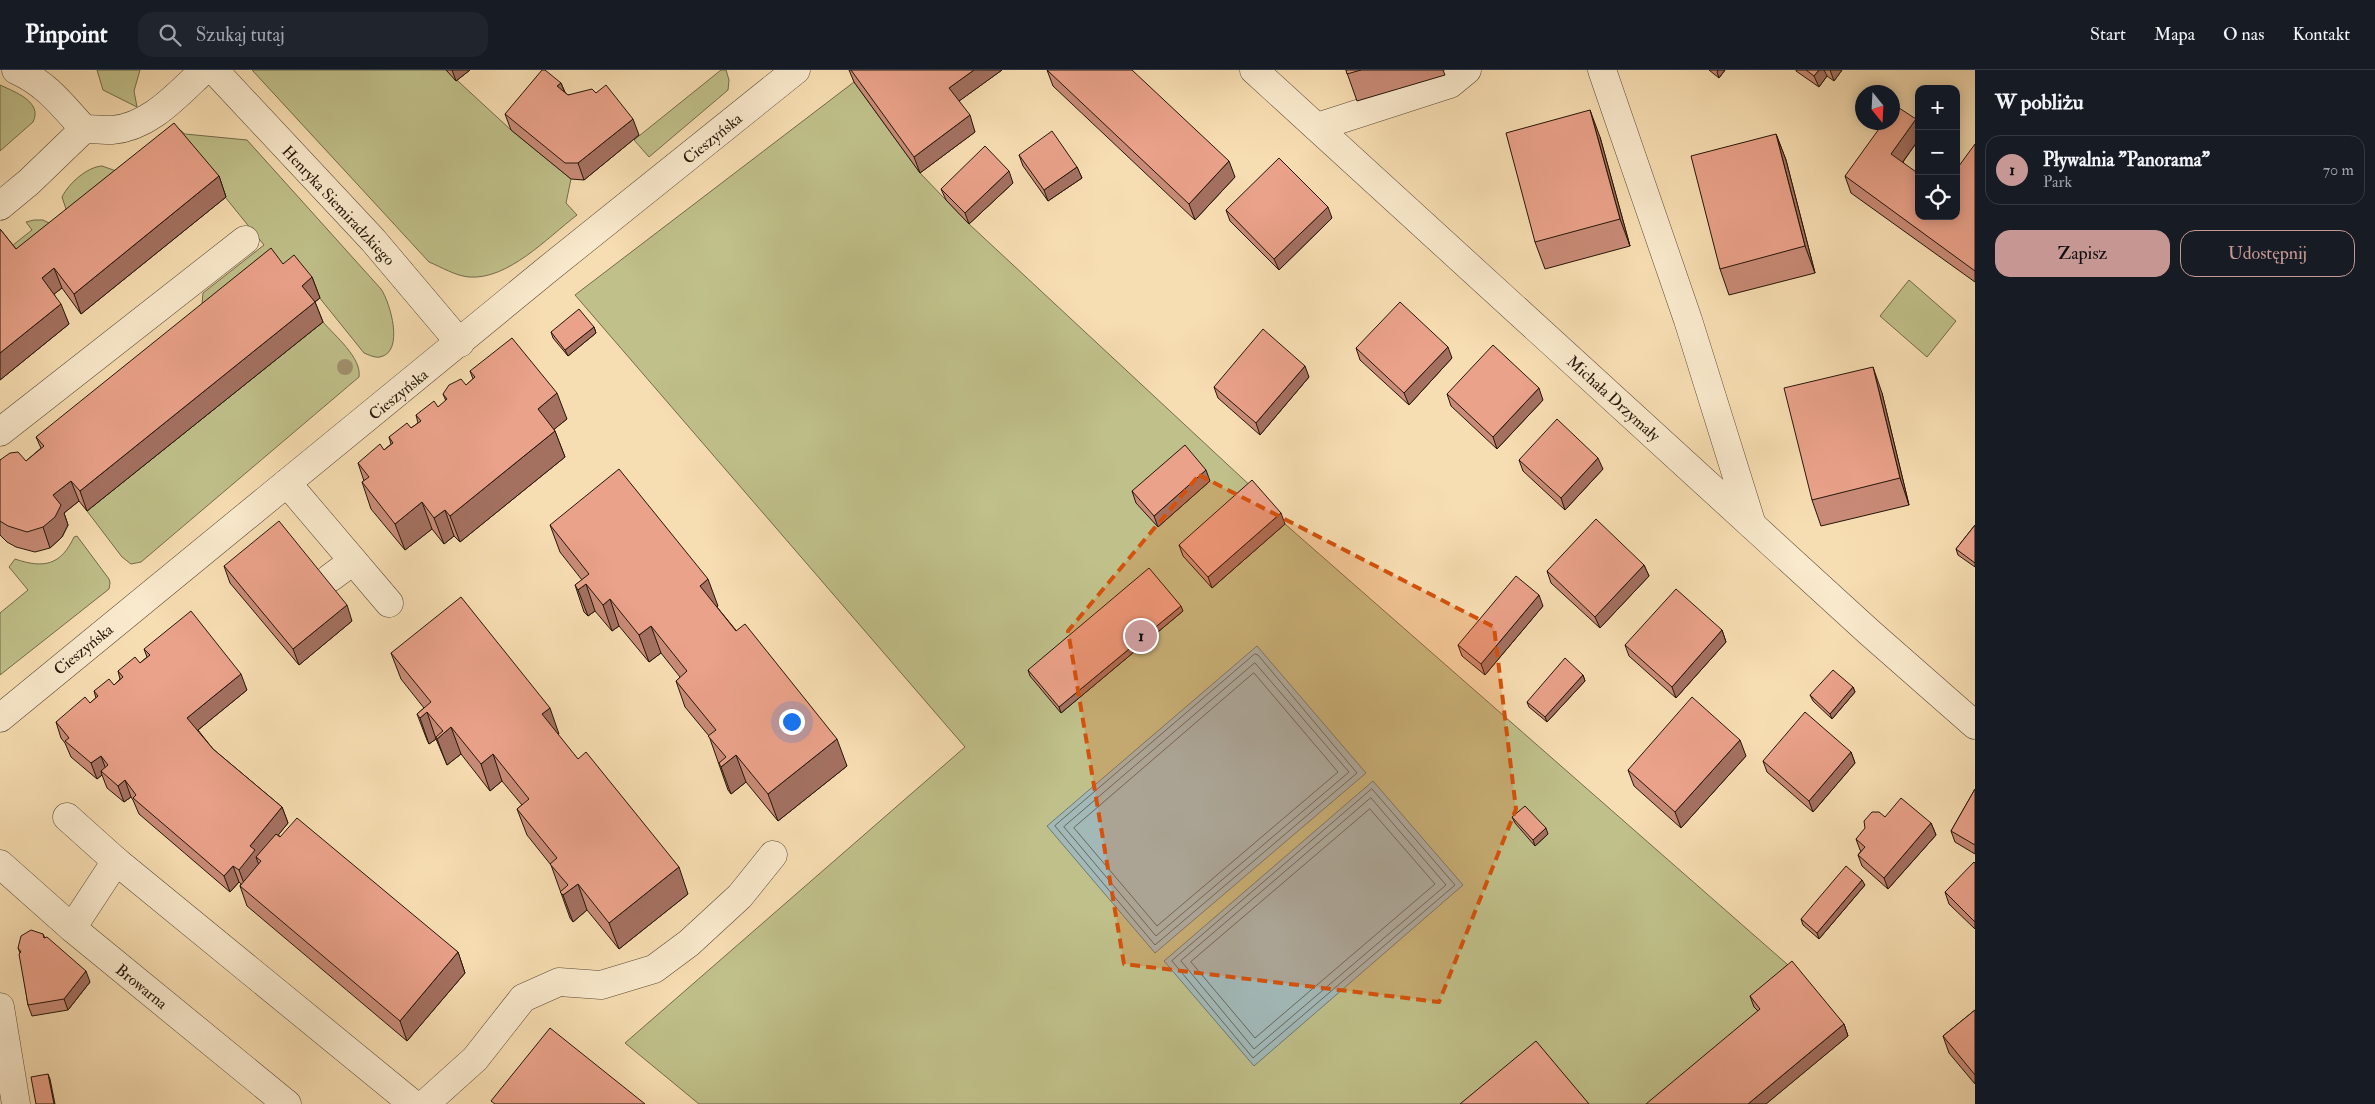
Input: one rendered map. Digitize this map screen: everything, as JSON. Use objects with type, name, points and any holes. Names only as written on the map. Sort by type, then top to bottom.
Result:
[{"type":"street","points":[[16,70],[37,81],[53,94],[84,129]]},
{"type":"street","points":[[0,206],[29,182],[84,129],[113,130],[135,124],[154,115],[204,70]]},
{"type":"street","name":"Henryka Siemiradzkiego","points":[[214,70],[373,240],[460,343]]},
{"type":"street","name":"Cieszyńska","points":[[0,718],[460,343],[555,263],[796,70]]},
{"type":"street","name":"Michała Drzymały","points":[[1254,70],[1869,632],[1975,725]]},
{"type":"street","points":[[1318,127],[1450,84],[1467,70]]},
{"type":"street","points":[[1602,70],[1688,320],[1752,525]]},
{"type":"street","points":[[0,432],[245,240]]},
{"type":"street","points":[[287,484],[389,603]]},
{"type":"street","points":[[330,578],[353,561]]},
{"type":"street","points":[[67,817],[133,866],[413,1104]]},
{"type":"street","points":[[425,1104],[475,1059],[523,998],[558,982],[601,985],[654,969],[689,942],[740,896],[773,855]]},
{"type":"street","name":"Browarna","points":[[0,864],[72,928],[287,1104]]},
{"type":"street","points":[[72,928],[133,866]]},
{"type":"street","points":[[0,1007],[16,1104]]},
{"type":"highlighted area","points":[[1199,475],[1494,627],[1516,809],[1439,1002],[1124,964],[1068,631]]},
{"type":"green space","points":[[97,70],[140,70],[134,91],[137,107],[103,90]]},
{"type":"green space","points":[[252,70],[446,70],[511,130],[571,179],[566,203],[577,215],[540,246],[498,272],[484,276],[469,277],[449,271],[429,262]]},
{"type":"green space","points":[[721,70],[726,70],[729,80],[728,90],[649,157],[634,140]]},
{"type":"green space","points":[[854,82],[920,173],[969,224],[1256,491],[1285,524],[1796,972],[1848,1036],[1766,1104],[699,1104],[625,1043],[965,747],[575,295]]},
{"type":"green space","points":[[0,85],[31,103],[35,115],[33,122],[0,151]]},
{"type":"green space","points":[[173,124],[185,134],[247,140],[385,295],[391,315],[394,337],[388,353],[378,357],[364,353],[302,276],[200,325],[203,293],[264,245],[182,144]]},
{"type":"green space","points":[[102,166],[119,172],[67,212],[62,197],[69,186],[90,169]]},
{"type":"green space","points":[[43,220],[53,225],[24,269],[8,249],[32,230],[26,222]]},
{"type":"green space","points":[[1909,280],[1956,321],[1927,357],[1880,316]]},
{"type":"green space","points":[[323,322],[352,355],[359,370],[359,377],[141,562],[131,564],[122,557],[87,511]]},
{"type":"green space","points":[[77,536],[109,579],[109,589],[0,675],[0,613],[28,590],[9,567],[15,559],[43,564],[57,559],[63,554],[74,537]]},
{"type":"water","points":[[1257,646],[1366,773],[1155,953],[1047,826]]},
{"type":"water","points":[[1373,781],[1463,885],[1254,1066],[1164,961]]},
{"type":"building","points":[[542,70],[545,70],[561,83],[557,86],[568,95],[592,89],[596,93],[606,85],[633,119],[578,163],[565,163],[505,114]]},
{"type":"building","points":[[851,70],[974,70],[949,88],[970,115],[914,157]]},
{"type":"building","points":[[1047,70],[1132,70],[1229,161],[1189,204]]},
{"type":"building","points":[[1346,70],[1361,70],[1347,74]]},
{"type":"building","points":[[1806,70],[1819,70],[1814,76]]},
{"type":"building","points":[[1900,109],[1915,118],[1915,120],[1891,154],[1915,171],[1915,220],[1960,220],[1960,165],[1975,144],[1975,271],[1845,176],[1878,130],[1900,130]]},
{"type":"building","points":[[1590,110],[1620,219],[1535,242],[1506,133]]},
{"type":"building","points":[[174,123],[219,176],[74,294],[54,268],[42,278],[61,304],[0,353],[0,229],[16,249]]},
{"type":"building","points":[[1052,131],[1077,167],[1044,190],[1019,155]]},
{"type":"building","points":[[1776,134],[1805,246],[1720,269],[1691,156]]},
{"type":"building","points":[[985,146],[1009,171],[965,213],[941,189]]},
{"type":"building","points":[[1279,158],[1328,207],[1274,259],[1226,210]]},
{"type":"building","points":[[271,248],[283,264],[294,255],[312,277],[302,286],[315,302],[80,491],[71,481],[53,495],[61,505],[55,517],[43,527],[27,532],[8,526],[0,521],[0,460],[10,453],[18,452],[26,461],[44,446],[36,437]]},
{"type":"building","points":[[1400,302],[1448,347],[1404,393],[1356,348]]},
{"type":"building","points":[[579,309],[594,327],[565,350],[551,332]]},
{"type":"building","points":[[1263,329],[1305,366],[1256,423],[1214,387]]},
{"type":"building","points":[[512,338],[557,393],[538,409],[555,431],[450,516],[445,510],[434,518],[422,502],[395,524],[362,482],[369,477],[358,463],[380,444],[384,450],[393,443],[389,437],[407,423],[411,428],[421,421],[416,415],[434,401],[438,407],[447,399],[443,394],[449,385],[461,379],[466,385],[475,377],[470,371]]},
{"type":"building","points":[[1493,345],[1539,388],[1493,437],[1447,394]]},
{"type":"building","points":[[1873,367],[1900,478],[1812,500],[1784,388]]},
{"type":"building","points":[[1557,419],[1598,458],[1561,498],[1519,460]]},
{"type":"building","points":[[1185,445],[1206,470],[1154,516],[1132,491]]},
{"type":"building","points":[[619,469],[708,579],[700,586],[736,631],[745,624],[837,739],[768,794],[736,755],[721,767],[719,763],[726,757],[708,736],[716,730],[676,681],[687,671],[651,626],[639,635],[610,599],[603,605],[586,584],[578,590],[575,585],[589,574],[550,525]]},
{"type":"building","points":[[1252,480],[1281,513],[1208,577],[1179,545]]},
{"type":"building","points":[[1596,519],[1644,565],[1595,617],[1547,571]]},
{"type":"building","points":[[279,521],[347,605],[293,649],[224,566]]},
{"type":"building","points":[[1975,525],[1975,563],[1956,549]]},
{"type":"building","points":[[1149,568],[1181,606],[1059,707],[1028,670]]},
{"type":"building","points":[[1516,576],[1539,595],[1481,664],[1458,645]]},
{"type":"building","points":[[1676,589],[1722,630],[1672,687],[1625,645]]},
{"type":"building","points":[[461,597],[550,708],[542,714],[578,759],[586,752],[679,867],[609,923],[578,884],[563,895],[560,892],[568,885],[550,864],[557,858],[517,809],[529,799],[493,754],[481,764],[451,727],[437,739],[436,737],[443,731],[427,712],[420,718],[417,714],[431,702],[391,653]]},
{"type":"building","points":[[191,611],[241,674],[187,718],[213,749],[282,807],[250,846],[255,850],[239,870],[233,866],[224,876],[133,798],[136,795],[125,780],[118,786],[101,771],[108,765],[101,756],[91,763],[65,741],[69,738],[56,722],[85,697],[90,703],[98,696],[94,691],[109,679],[114,685],[123,677],[118,671],[135,657],[140,663],[150,655],[144,649]]},
{"type":"building","points":[[1565,658],[1583,675],[1545,717],[1527,702]]},
{"type":"building","points":[[1833,670],[1853,687],[1830,714],[1810,695]]},
{"type":"building","points":[[1692,697],[1740,740],[1675,812],[1628,770]]},
{"type":"building","points":[[1805,712],[1851,752],[1809,801],[1763,761]]},
{"type":"building","points":[[1975,789],[1975,845],[1951,831]]},
{"type":"building","points":[[1901,798],[1931,823],[1884,878],[1858,855],[1865,847],[1856,839],[1865,828],[1864,821],[1872,812],[1879,812],[1885,817]]},
{"type":"building","points":[[1525,806],[1546,828],[1533,840],[1512,817]]},
{"type":"building","points":[[297,818],[458,952],[400,1021],[240,886],[261,861],[256,857],[276,834],[280,837]]},
{"type":"building","points":[[1975,863],[1975,922],[1945,892]]},
{"type":"building","points":[[1846,866],[1862,880],[1817,933],[1801,919]]},
{"type":"building","points":[[31,930],[43,934],[44,938],[47,937],[86,971],[64,999],[28,1005],[19,954],[21,952],[18,948],[21,936]]},
{"type":"building","points":[[1792,961],[1844,1024],[1748,1104],[1646,1104],[1760,1009],[1750,996]]},
{"type":"building","points":[[1975,1010],[1975,1075],[1943,1036]]},
{"type":"building","points":[[550,1028],[645,1104],[495,1104],[491,1101]]},
{"type":"building","points":[[1536,1041],[1589,1104],[1460,1104]]},
{"type":"building","points":[[48,1074],[54,1104],[36,1104],[31,1077]]},
{"type":"place","name":"Pływalnia \"Panorama\"","points":[[1141,636]]}]
